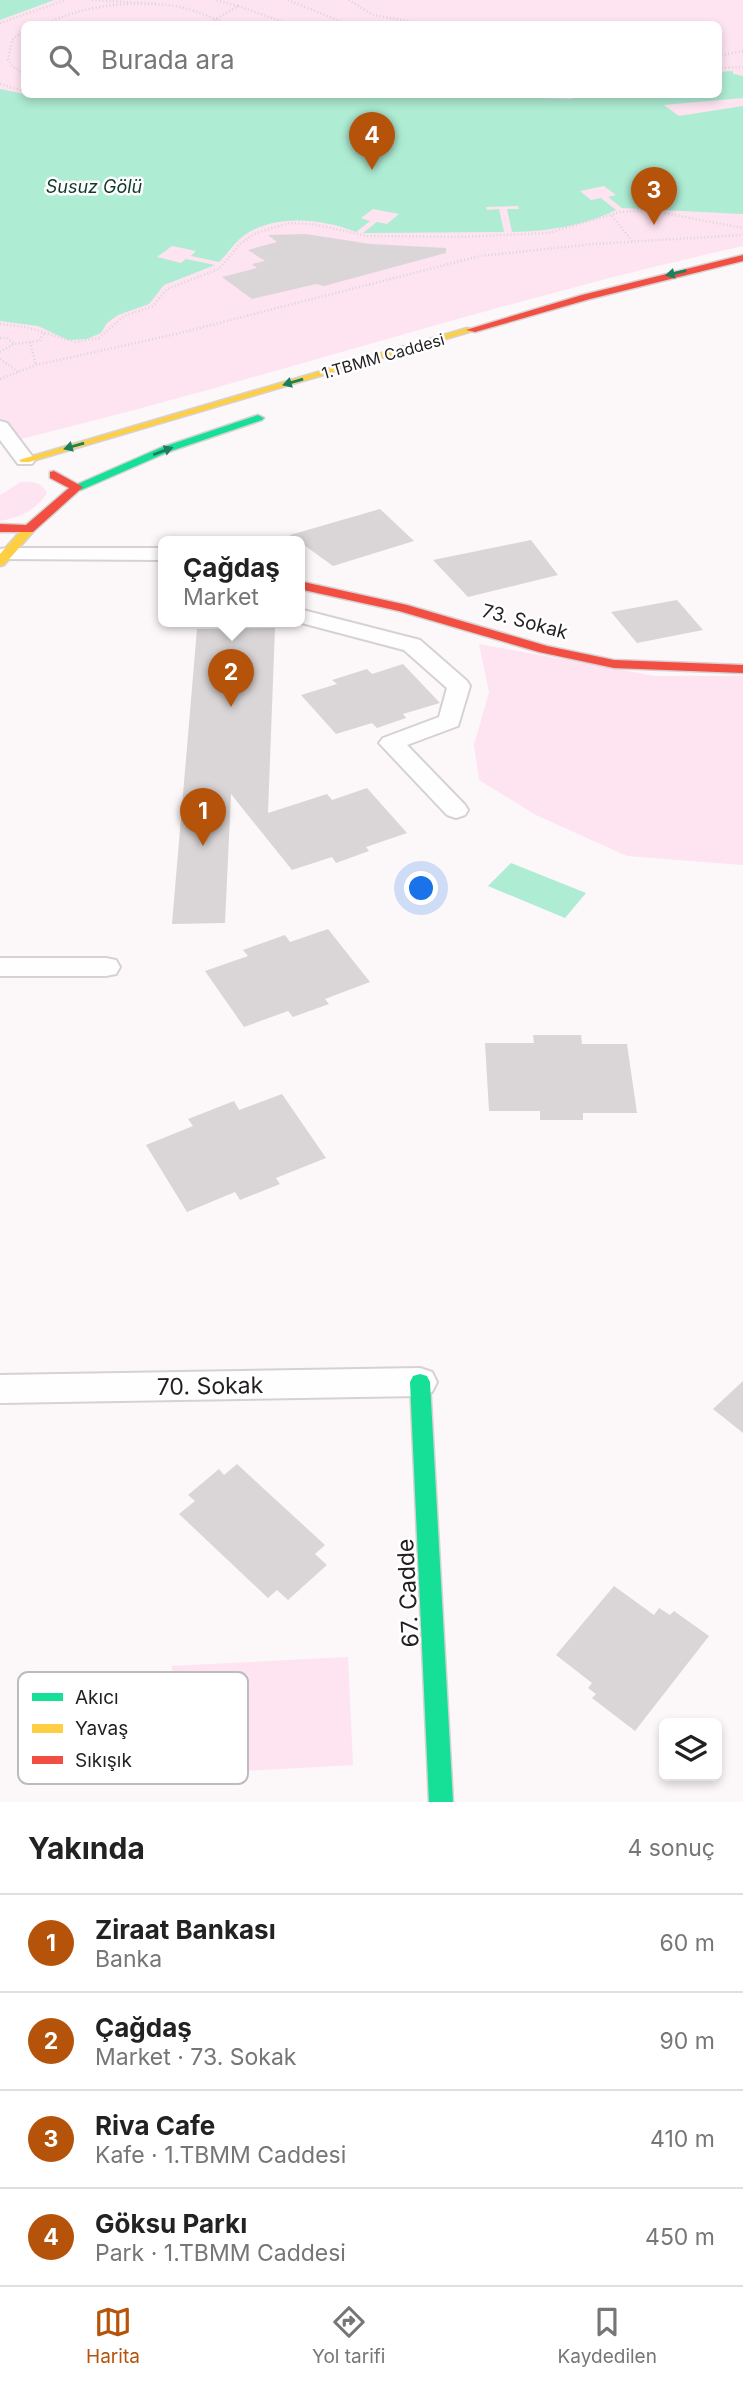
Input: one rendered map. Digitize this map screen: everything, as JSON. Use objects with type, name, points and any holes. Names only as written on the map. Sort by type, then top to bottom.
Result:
[{"type":"main road","name":"1.TBMM Caddesi","points":[[19,462],[586,297],[743,258]]},
{"type":"main road","points":[[3,558],[29,529],[77,487],[164,450],[268,414]]},
{"type":"main road","points":[[19,462],[77,487]]},
{"type":"main road","points":[[0,528],[29,529]]},
{"type":"main road","name":"73. Sokak","points":[[305,586],[402,608],[544,649],[614,664],[743,669]]},
{"type":"main road","name":"67. Cadde","points":[[420,1382],[441,1802]]},
{"type":"street","points":[[0,427],[19,462]]},
{"type":"street","points":[[3,558],[158,554]]},
{"type":"street","points":[[305,618],[412,645],[459,686],[450,721],[391,743],[456,810]]},
{"type":"street","points":[[0,967],[106,967]]},
{"type":"street","name":"70. Sokak","points":[[0,1389],[420,1382]]},
{"type":"path","points":[[0,23],[66,0]]},
{"type":"path","points":[[92,0],[175,6],[221,21]]},
{"type":"path","points":[[216,0],[280,21]]},
{"type":"path","points":[[212,21],[246,0]]},
{"type":"path","points":[[288,0],[340,21]]},
{"type":"path","points":[[349,0],[353,6],[372,14],[408,21]]},
{"type":"path","points":[[50,21],[98,9],[175,6]]},
{"type":"path","points":[[21,32],[12,40],[8,59],[12,66],[21,72]]},
{"type":"path","points":[[722,55],[743,52]]},
{"type":"path","points":[[722,68],[743,66]]},
{"type":"path","points":[[0,84],[21,90]]},
{"type":"path","points":[[0,324],[28,326],[73,342],[100,338],[126,314],[152,307],[159,302],[161,293],[169,286],[214,271],[227,262],[235,250],[251,236],[280,224],[295,222],[363,236],[548,233],[570,230],[633,211],[657,212],[743,228]]},
{"type":"path","points":[[612,216],[634,242]]},
{"type":"path","points":[[0,379],[36,365],[176,334],[480,256],[743,235]]},
{"type":"path","points":[[38,341],[45,332]]},
{"type":"path","points":[[0,352],[14,344],[38,341],[51,336]]},
{"type":"path","points":[[0,338],[7,338],[14,344]]},
{"type":"path","points":[[30,342],[36,365]]},
{"type":"path","points":[[0,359],[18,372]]},
{"type":"shaded area","points":[[0,0],[743,0],[743,246],[652,267],[472,315],[202,392],[21,439],[0,441]]},
{"type":"shaded area","points":[[21,482],[36,483],[47,493],[27,512],[0,521],[0,495]]},
{"type":"shaded area","points":[[479,644],[655,676],[743,676],[743,865],[627,856],[536,815],[479,780],[474,745],[489,692]]},
{"type":"shaded area","points":[[348,1657],[353,1765],[248,1771],[248,1672],[172,1672],[172,1666]]},
{"type":"water","points":[[0,0],[54,0],[0,20]]},
{"type":"water","name":"Susuz Gölü","points":[[733,71],[733,74],[743,76],[743,98],[664,105],[679,116],[743,106],[743,214],[622,208],[608,197],[616,195],[604,186],[580,191],[591,200],[601,198],[616,210],[578,224],[540,230],[512,232],[507,209],[519,209],[518,206],[486,207],[487,210],[499,209],[504,232],[363,233],[377,222],[387,224],[399,214],[373,209],[361,218],[370,221],[356,232],[315,222],[272,223],[246,234],[219,262],[191,256],[196,251],[172,246],[157,257],[181,263],[186,259],[215,265],[164,285],[149,304],[118,315],[107,323],[101,333],[87,339],[68,340],[38,326],[0,321],[0,89],[21,93],[21,98],[722,98],[722,72]]},
{"type":"water","points":[[511,863],[586,893],[565,918],[488,886]]},
{"type":"building","points":[[306,234],[370,244],[446,248],[446,253],[324,286],[316,284],[252,299],[222,277],[257,268],[252,264],[265,261],[248,250],[277,242],[268,235]]},
{"type":"building","points":[[380,509],[414,541],[333,566],[305,546],[305,536],[290,535]]},
{"type":"building","points":[[531,540],[558,575],[468,597],[433,560]]},
{"type":"building","points":[[677,600],[703,630],[637,643],[611,612]]},
{"type":"building","points":[[275,628],[268,813],[327,794],[332,800],[367,788],[407,833],[366,847],[369,851],[336,863],[332,857],[292,870],[231,794],[225,923],[172,924],[197,629]]},
{"type":"building","points":[[403,664],[440,703],[403,714],[406,718],[377,728],[372,723],[336,734],[301,695],[337,684],[332,680],[367,669],[372,674]]},
{"type":"building","points":[[328,929],[370,982],[325,999],[329,1004],[293,1017],[288,1011],[244,1027],[205,971],[248,956],[243,950],[285,935],[290,942]]},
{"type":"building","points":[[533,1035],[581,1035],[582,1044],[627,1044],[637,1113],[583,1113],[583,1120],[540,1120],[540,1111],[489,1111],[485,1043],[534,1043]]},
{"type":"building","points":[[282,1094],[326,1158],[276,1178],[280,1184],[240,1200],[235,1192],[187,1212],[146,1145],[193,1126],[188,1119],[234,1101],[239,1110]]},
{"type":"building","points":[[743,1381],[743,1433],[713,1409]]},
{"type":"building","points":[[237,1464],[325,1545],[315,1554],[327,1565],[288,1600],[277,1590],[268,1598],[179,1514],[195,1501],[188,1495],[219,1469],[224,1475]]},
{"type":"building","points":[[614,1586],[654,1615],[659,1608],[670,1615],[674,1611],[709,1636],[635,1731],[592,1698],[596,1694],[588,1688],[592,1683],[556,1655]]},
{"type":"traffic: fast","points":[[77,487],[164,450],[258,418]]},
{"type":"traffic: fast","points":[[420,1382],[441,1802]]},
{"type":"traffic: slow","points":[[25,460],[471,330]]},
{"type":"traffic: slow","points":[[0,562],[29,529]]},
{"type":"traffic: jam","points":[[471,330],[586,297],[743,258]]},
{"type":"traffic: jam","points":[[0,528],[29,529],[77,487],[54,475]]},
{"type":"traffic: jam","points":[[305,586],[402,608],[544,649],[614,664],[743,669]]},
{"type":"place","name":"Göksu Parkı","points":[[372,170]]},
{"type":"place","name":"Riva Cafe","points":[[654,225]]},
{"type":"place","name":"Çağdaş","points":[[231,707]]},
{"type":"place","name":"Ziraat Bankası","points":[[203,846]]}]
